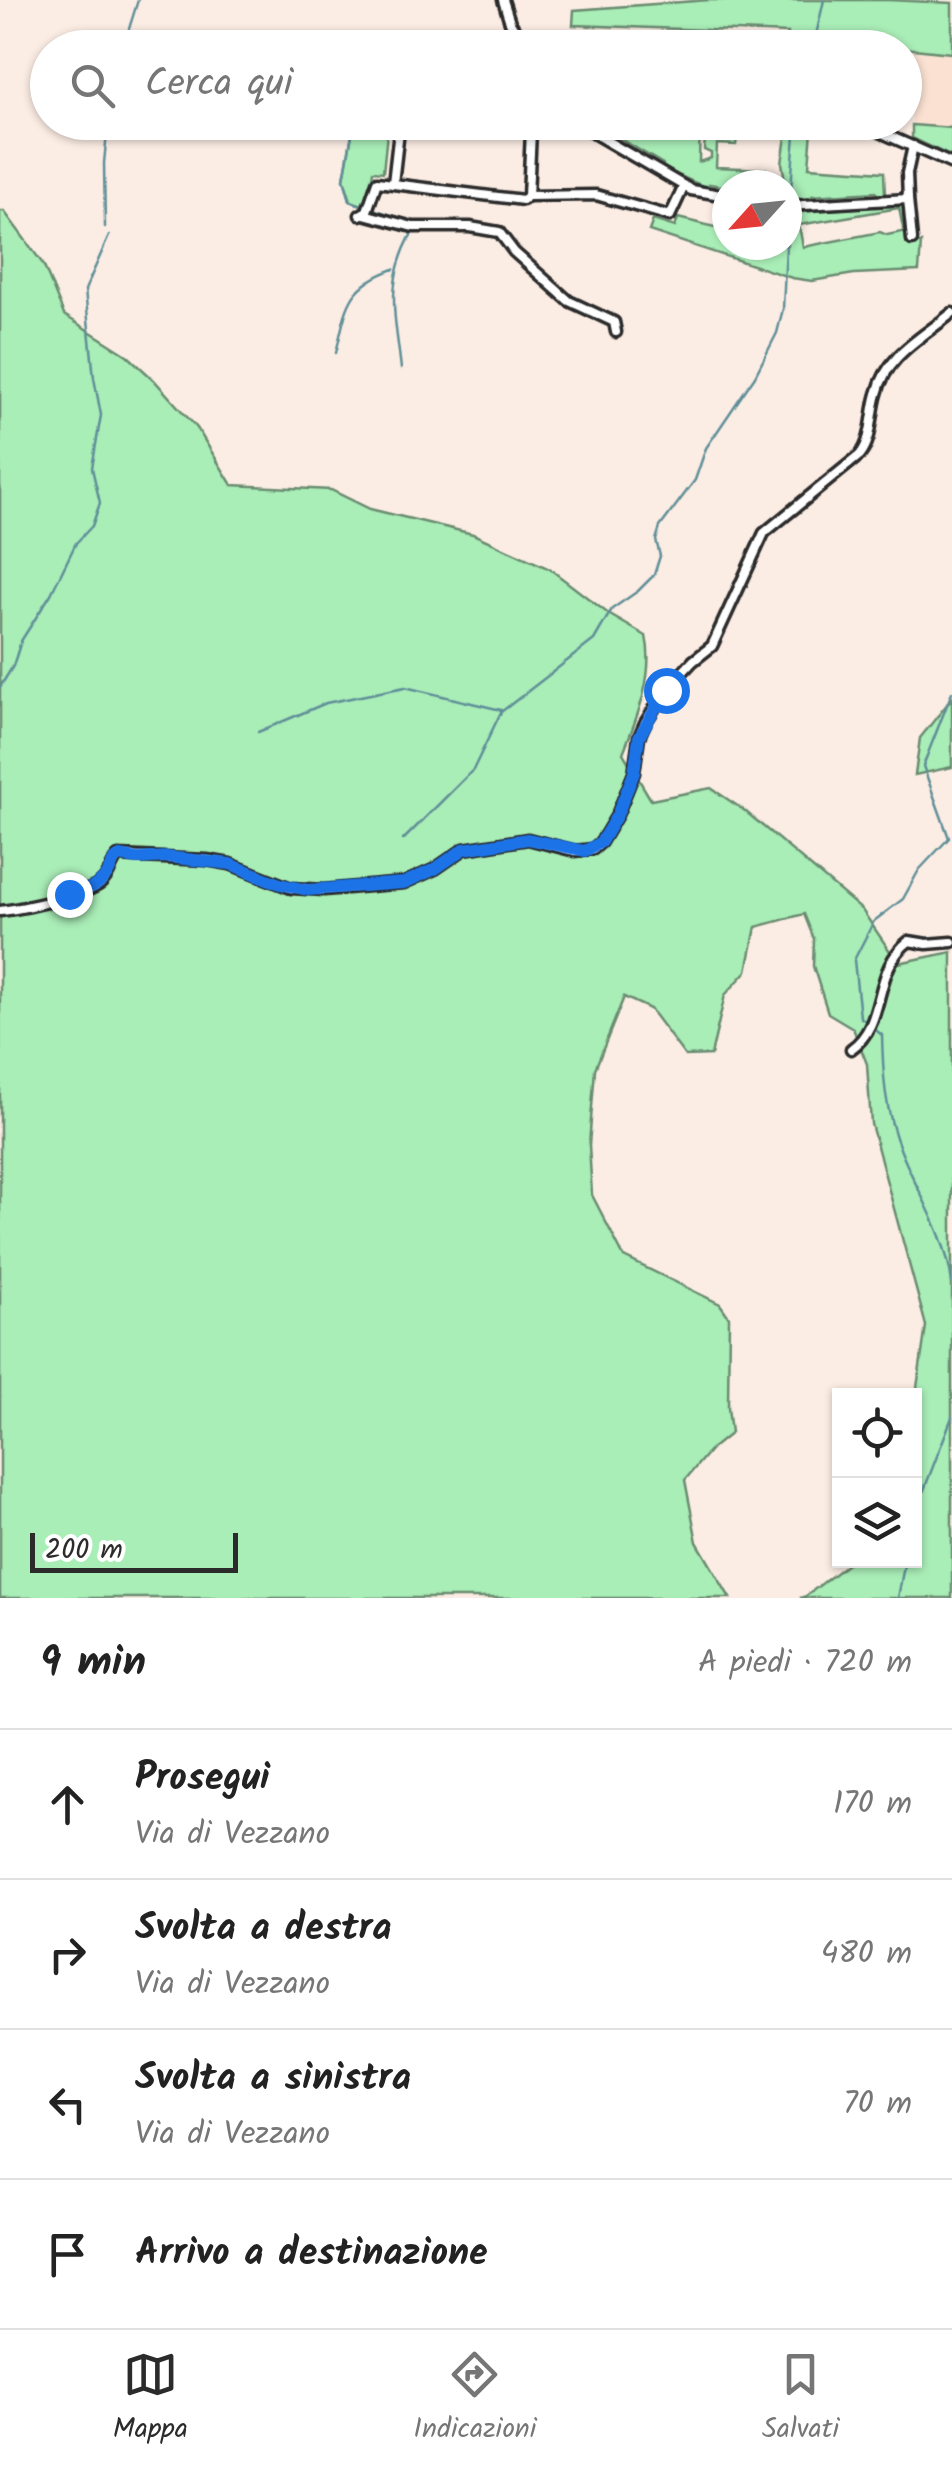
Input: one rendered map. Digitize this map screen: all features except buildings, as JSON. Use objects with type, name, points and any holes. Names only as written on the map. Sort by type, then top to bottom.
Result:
[{"type":"street","points":[[503,0],[516,30]]},
{"type":"street","points":[[393,183],[398,140]]},
{"type":"street","points":[[528,196],[531,140]]},
{"type":"street","points":[[604,140],[684,186],[712,193]]},
{"type":"street","points":[[899,140],[952,164]]},
{"type":"street","points":[[912,240],[907,174],[913,146]]},
{"type":"street","points":[[616,332],[614,322],[569,301],[542,280],[499,232],[470,227],[412,227],[362,215],[374,184],[393,183],[510,200],[596,194],[670,216],[684,186]]},
{"type":"street","points":[[802,207],[908,200]]},
{"type":"street","points":[[0,911],[88,890],[103,881],[118,856],[206,860],[230,864],[291,888],[324,890],[404,883],[435,869],[464,849],[483,846],[528,839],[576,850],[592,848],[609,828],[628,787],[644,723],[666,690],[712,646],[764,533],[860,456],[868,443],[886,369],[894,358],[952,314]]},
{"type":"street","points":[[852,1049],[862,1041],[874,1015],[880,985],[894,953],[909,941],[952,942]]},
{"type":"shaded area","points":[[922,51],[952,53],[952,128],[922,126]]},
{"type":"green space","points":[[709,0],[952,3],[952,53],[922,50],[922,30],[707,30],[573,25],[574,10]]},
{"type":"green space","points":[[922,126],[952,128],[952,157],[916,140],[922,140]]},
{"type":"green space","points":[[351,140],[386,140],[383,172],[373,171],[369,196],[362,205],[351,201],[344,179]]},
{"type":"green space","points":[[622,140],[700,140],[699,162],[711,158],[711,153],[704,150],[705,140],[737,140],[736,145],[717,144],[716,167],[766,169],[712,170],[712,184],[707,188],[662,168],[663,164]]},
{"type":"green space","points":[[785,140],[811,140],[809,167],[884,172],[885,195],[876,192],[812,196],[812,202],[802,202],[802,170],[783,170]]},
{"type":"green space","points":[[905,204],[908,227],[903,228],[899,208],[802,224],[802,212]]},
{"type":"green space","points":[[0,211],[4,211],[43,264],[64,315],[127,355],[154,380],[197,428],[232,485],[331,490],[370,509],[473,534],[550,569],[610,615],[646,636],[646,681],[623,753],[651,800],[711,788],[745,811],[862,910],[898,963],[952,952],[952,1598],[800,1598],[842,1568],[922,1568],[922,1388],[917,1388],[926,1326],[871,1124],[867,1064],[853,1028],[828,1013],[813,966],[814,939],[804,914],[756,927],[747,971],[725,995],[711,1055],[685,1056],[650,1009],[624,997],[595,1069],[589,1145],[592,1195],[624,1257],[720,1304],[729,1317],[731,1433],[710,1450],[685,1480],[697,1542],[730,1598],[0,1598]]},
{"type":"green space","points":[[678,218],[712,226],[712,252],[649,231],[653,220],[675,227]]},
{"type":"green space","points":[[907,231],[910,244],[921,243],[919,271],[854,274],[812,281],[737,260],[802,260],[802,242],[803,247],[880,232],[887,235]]},
{"type":"green space","points":[[952,698],[952,767],[915,775],[920,738]]},
{"type":"waterway","points":[[129,30],[138,0]]},
{"type":"waterway","points":[[817,30],[824,0]]},
{"type":"waterway","points":[[105,227],[106,140]]},
{"type":"waterway","points":[[351,140],[344,179],[350,201],[414,223]]},
{"type":"waterway","points":[[793,170],[795,140]]},
{"type":"waterway","points":[[401,369],[395,282],[414,230]]},
{"type":"waterway","points":[[0,687],[76,543],[92,526],[100,503],[92,468],[101,415],[85,290],[109,236]]},
{"type":"waterway","points":[[403,840],[473,770],[501,712],[594,640],[612,609],[654,575],[660,556],[656,540],[660,527],[695,480],[706,448],[755,376],[777,333],[783,309],[785,260]]},
{"type":"waterway","points":[[336,353],[347,311],[357,291],[394,269]]},
{"type":"waterway","points":[[258,732],[326,703],[405,687],[501,710]]},
{"type":"waterway","points":[[867,1022],[860,1017],[854,960],[874,921],[903,899],[919,870],[949,838],[923,766],[952,692]]},
{"type":"waterway","points":[[873,1028],[882,1035],[891,1122],[938,1231],[952,1283]]},
{"type":"waterway","points":[[922,1495],[952,1417]]},
{"type":"waterway","points":[[898,1598],[904,1568]]},
{"type":"route","points":[[69,894],[97,886],[120,856],[230,864],[291,888],[324,890],[404,883],[435,869],[464,849],[528,839],[585,851],[601,842],[617,815],[634,773],[644,723],[666,690]]}]
